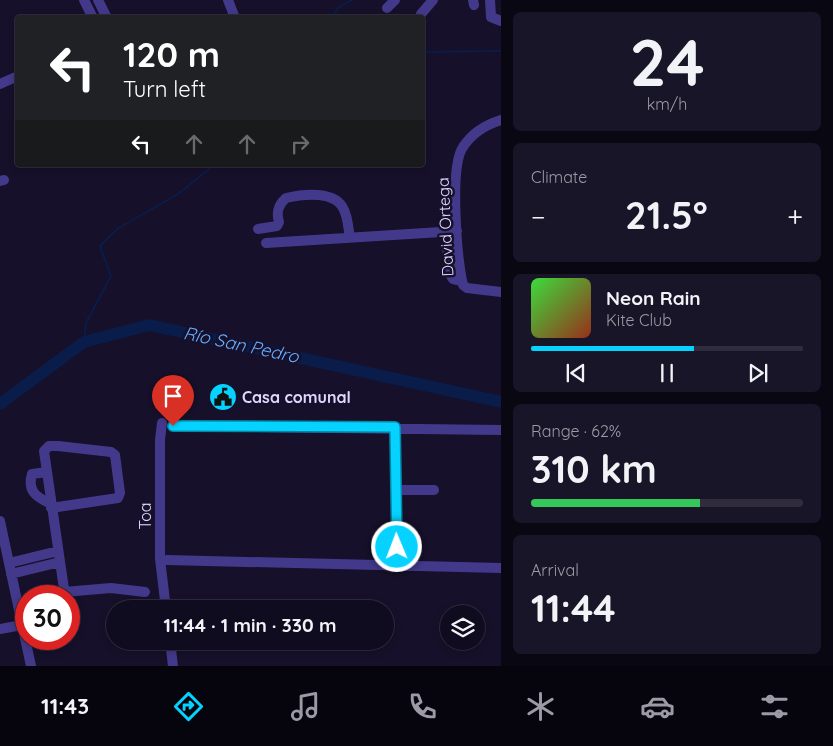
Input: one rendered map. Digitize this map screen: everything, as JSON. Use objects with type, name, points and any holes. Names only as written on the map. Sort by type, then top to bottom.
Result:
[{"type":"street","points":[[84,0],[92,15]]},
{"type":"street","points":[[98,0],[106,15]]},
{"type":"street","points":[[228,0],[234,15]]},
{"type":"street","points":[[387,8],[395,0]]},
{"type":"street","points":[[421,14],[433,0]]},
{"type":"street","points":[[490,0],[491,17],[500,21]]},
{"type":"street","points":[[0,84],[15,77]]},
{"type":"street","name":"David Ortega","points":[[500,120],[486,125],[463,147],[458,158],[455,197],[462,282],[467,288],[500,292]]},
{"type":"street","points":[[258,229],[277,226],[279,222],[278,208],[286,198],[311,194],[324,196],[337,202],[344,208],[350,237]]},
{"type":"street","points":[[266,243],[458,231]]},
{"type":"street","points":[[447,250],[451,276],[453,279],[462,282]]},
{"type":"street","name":"Toa","points":[[162,423],[160,440],[160,559],[165,600]]},
{"type":"street","points":[[173,426],[395,427],[500,430]]},
{"type":"street","points":[[395,427],[397,566]]},
{"type":"street","points":[[46,472],[32,474],[32,491],[51,506],[118,498],[120,494],[117,459],[112,452],[49,446],[44,453],[51,506],[64,585]]},
{"type":"street","points":[[396,490],[434,490]]},
{"type":"street","points":[[0,521],[15,593]]},
{"type":"street","points":[[9,563],[58,551]]},
{"type":"street","points":[[168,560],[500,568]]},
{"type":"street","points":[[11,574],[60,562]]},
{"type":"street","points":[[80,592],[112,588],[145,592]]},
{"type":"street","points":[[0,629],[15,626]]},
{"type":"street","points":[[27,650],[31,666]]},
{"type":"street","points":[[171,650],[173,666]]},
{"type":"waterway","points":[[334,15],[338,8],[352,0]]},
{"type":"waterway","points":[[425,52],[501,51]]},
{"type":"waterway","points":[[84,342],[86,323],[111,276],[100,246],[117,229],[178,194],[212,167]]},
{"type":"waterway","name":"Río San Pedro","points":[[0,404],[84,342],[149,325],[501,402]]},
{"type":"place","name":"Casa comunal","points":[[223,397]]},
{"type":"route","points":[[173,426],[395,427],[397,547]]}]
